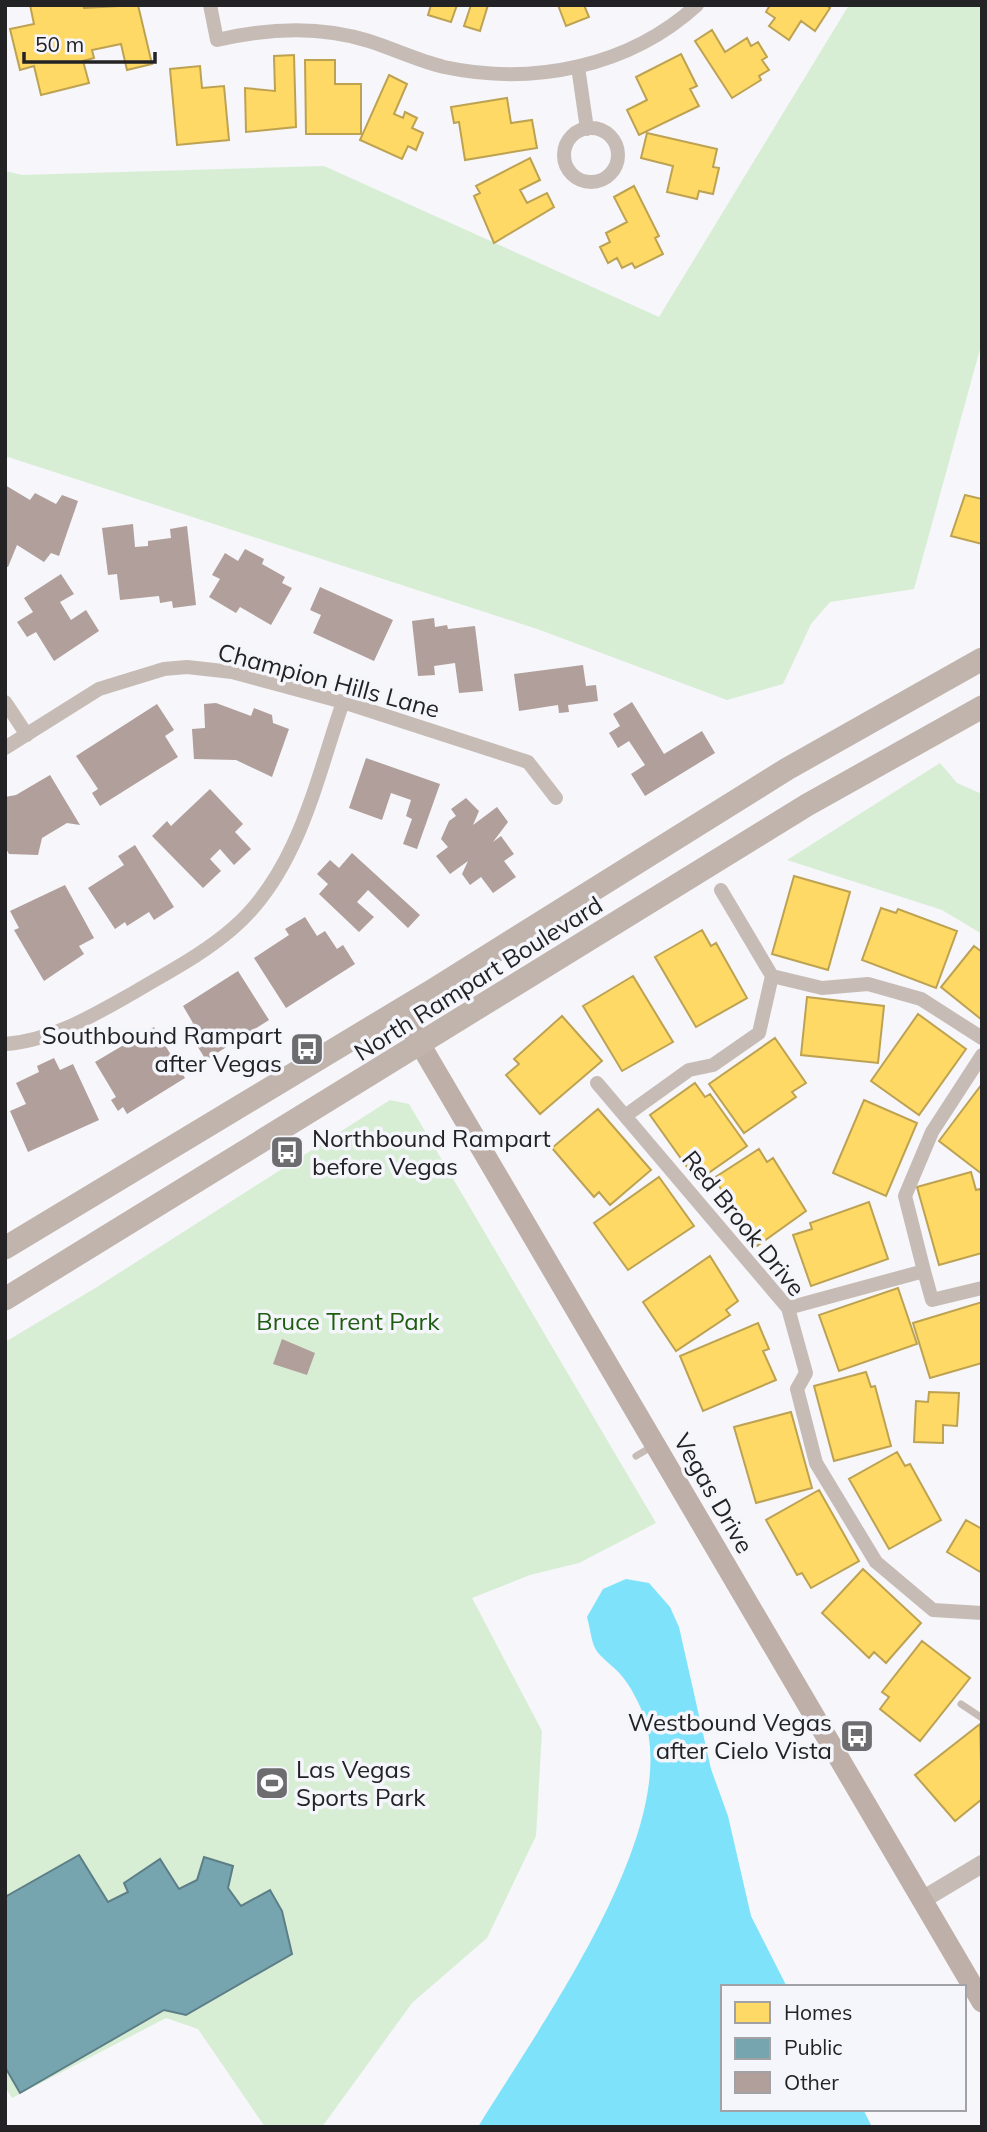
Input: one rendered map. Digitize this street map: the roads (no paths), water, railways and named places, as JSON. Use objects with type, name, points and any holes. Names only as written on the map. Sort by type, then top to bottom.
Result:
[{"type":"main road","name":"North Rampart Boulevard","points":[[5,1248],[400,1010],[699,822],[878,716],[982,659]]},
{"type":"main road","name":"North Rampart Boulevard","points":[[5,1299],[708,867],[898,752],[982,707]]},
{"type":"main road","name":"Vegas Drive","points":[[400,1010],[982,2003]]},
{"type":"street","points":[[210,5],[218,40],[277,30],[307,30],[367,40],[441,66],[473,72],[538,74],[578,67],[633,48],[662,32],[697,5]]},
{"type":"street","points":[[578,67],[587,129]]},
{"type":"street","name":"Champion Hills Lane","points":[[5,748],[99,689],[164,669],[187,667],[232,672],[343,702],[528,762],[556,798]]},
{"type":"street","points":[[5,702],[27,735]]},
{"type":"street","points":[[5,1044],[82,1022],[199,954],[233,928],[261,898],[284,863],[301,825],[343,702]]},
{"type":"street","points":[[625,1116],[689,1070],[713,1065],[759,1033],[772,976],[721,890]]},
{"type":"street","points":[[772,976],[822,988],[868,984],[921,999],[982,1038]]},
{"type":"street","points":[[982,1055],[932,1132],[905,1196],[932,1300],[982,1288]]},
{"type":"street","name":"Red Brook Drive","points":[[597,1083],[788,1308],[806,1373],[797,1389],[816,1463],[876,1562],[933,1609],[982,1613]]},
{"type":"street","points":[[788,1308],[924,1271]]},
{"type":"street","points":[[922,1900],[982,1864]]},
{"type":"lane","points":[[708,867],[721,890]]},
{"type":"lane","points":[[636,1456],[655,1445]]},
{"type":"lane","points":[[961,1704],[982,1718]]},
{"type":"water","points":[[626,1579],[649,1583],[670,1607],[679,1627],[711,1769],[728,1816],[751,1916],[786,1985],[721,1985],[721,2111],[864,2111],[872,2127],[478,2127],[566,1985],[597,1929],[624,1872],[643,1816],[650,1763],[644,1717],[628,1684],[595,1648],[587,1617],[603,1589]]},
{"type":"place","name":"Southbound Rampart after Vegas","points":[[307,1049]]},
{"type":"place","name":"Northbound Rampart before Vegas","points":[[287,1152]]},
{"type":"place","name":"Westbound Vegas after Cielo Vista","points":[[857,1736]]},
{"type":"place","name":"Las Vegas Sports Park","points":[[272,1783]]},
{"type":"park label","name":"Bruce Trent Park","points":[[348,1321]]}]
